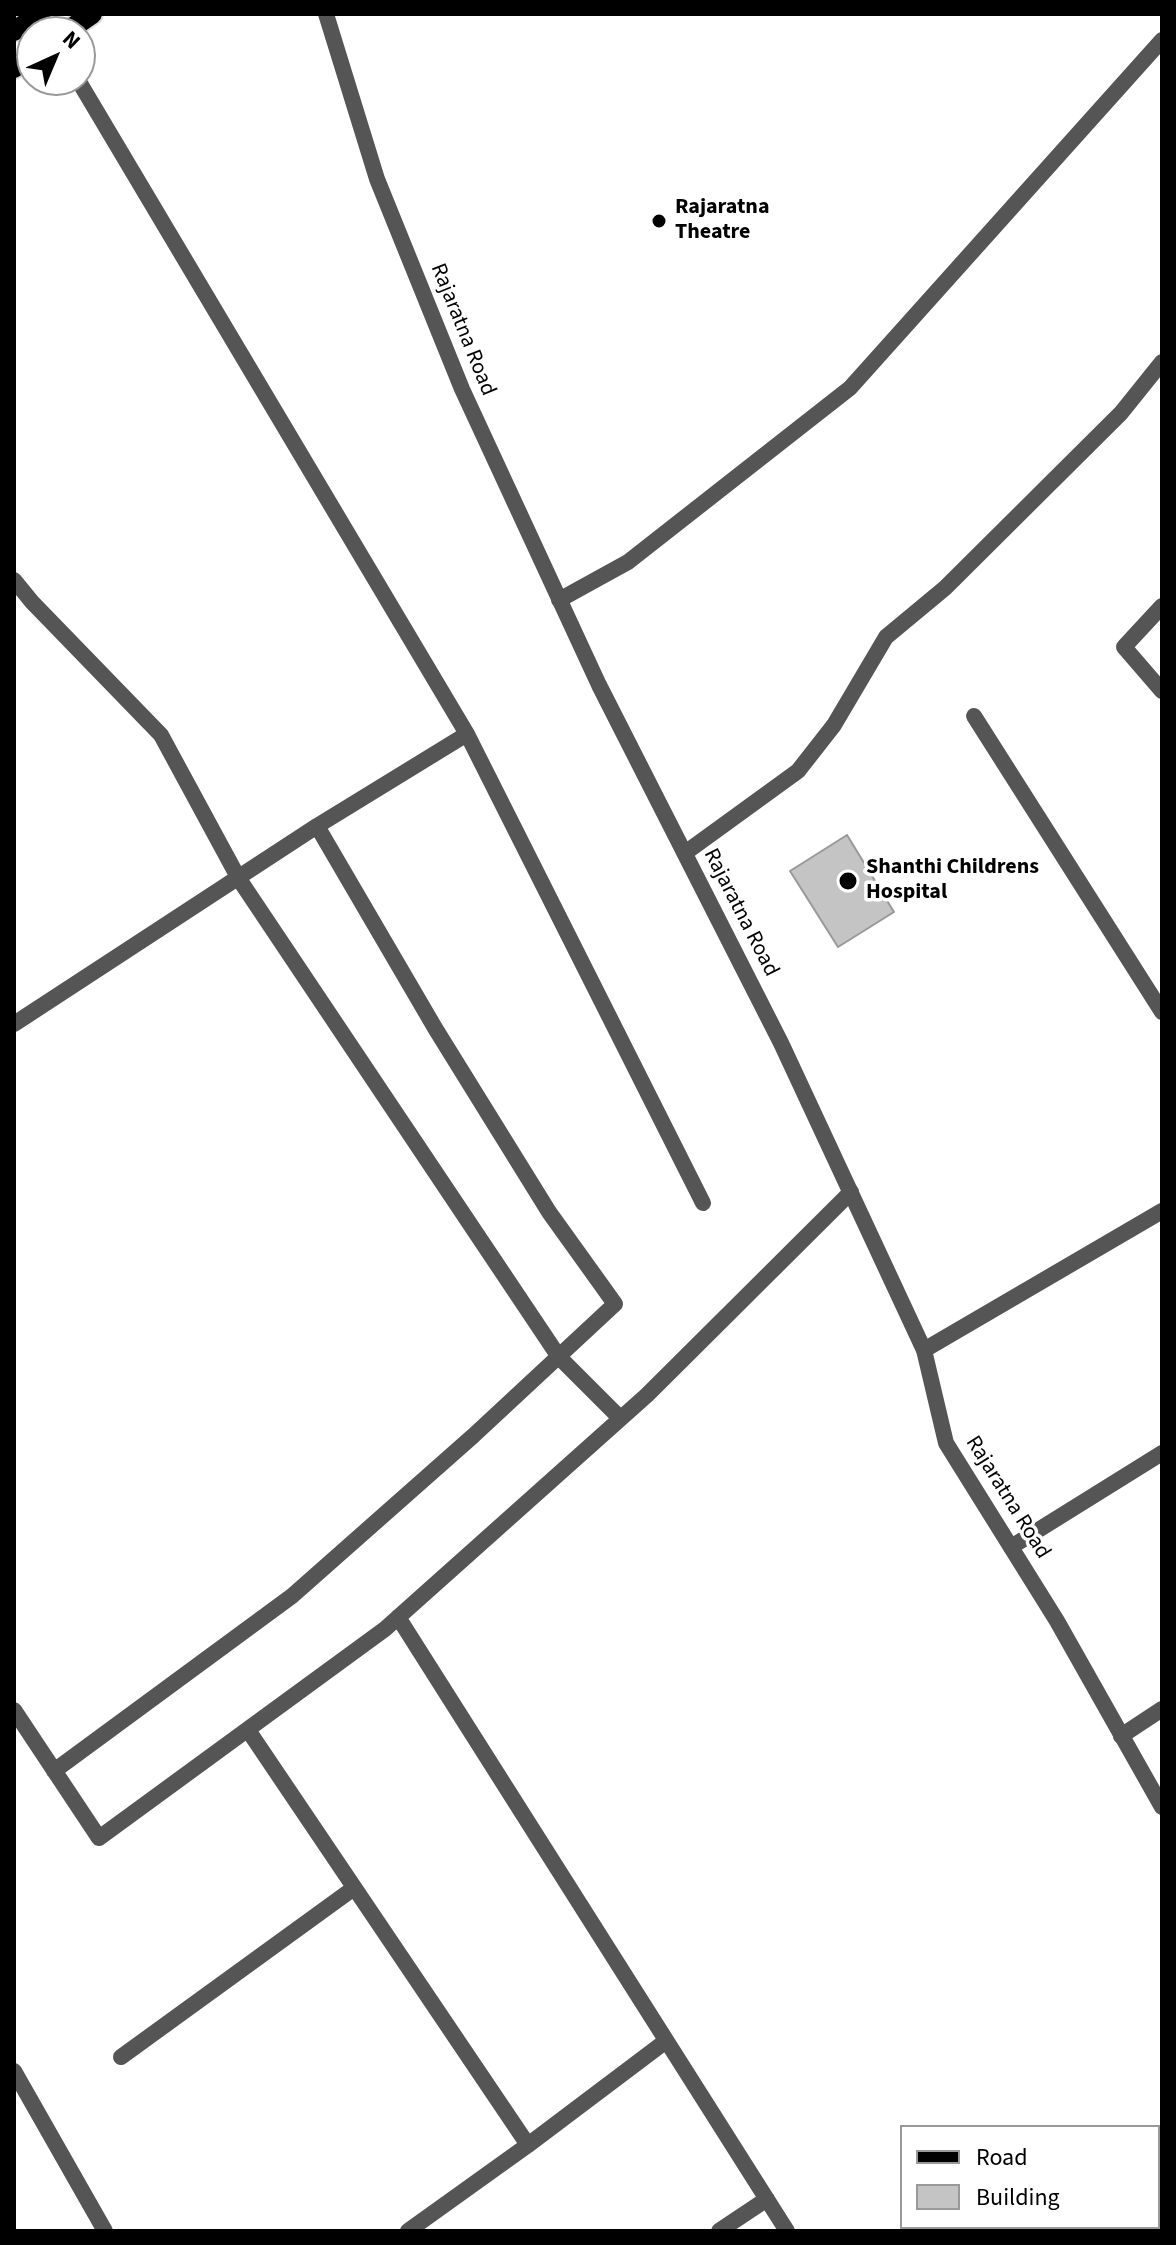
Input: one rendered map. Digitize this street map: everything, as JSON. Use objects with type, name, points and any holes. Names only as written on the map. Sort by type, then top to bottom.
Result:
[{"type":"main road","points":[[14,31],[40,14]]},
{"type":"street","name":"Rajaratna Road","points":[[326,14],[377,179],[462,389],[599,685],[781,1043],[924,1350],[946,1443],[1011,1547],[1162,1807]]},
{"type":"street","points":[[559,600],[628,562],[850,388],[1162,40]]},
{"type":"street","points":[[88,96],[467,734],[703,1203]]},
{"type":"street","points":[[685,853],[798,771],[834,725],[886,637],[945,588],[1121,413],[1162,362]]},
{"type":"street","points":[[14,580],[161,735],[239,879],[559,1357],[620,1418]]},
{"type":"street","points":[[1162,606],[1124,647],[1162,691]]},
{"type":"street","points":[[974,716],[1162,1012]]},
{"type":"street","points":[[14,1024],[317,826],[467,734]]},
{"type":"street","points":[[54,1771],[292,1596],[615,1304],[541,1199],[435,1028],[317,826]]},
{"type":"street","points":[[14,1710],[99,1838],[398,1617],[620,1418],[851,1192]]},
{"type":"street","points":[[924,1350],[1162,1211]]},
{"type":"street","points":[[1011,1547],[1162,1453]]},
{"type":"street","points":[[398,1617],[787,2231]]},
{"type":"street","points":[[1121,1736],[1162,1709]]},
{"type":"street","points":[[248,1730],[528,2145]]},
{"type":"street","points":[[121,2057],[354,1888]]},
{"type":"street","points":[[408,2231],[666,2041]]},
{"type":"street","points":[[14,2071],[105,2231]]},
{"type":"street","points":[[719,2231],[767,2199]]},
{"type":"building","points":[[847,835],[894,912],[838,947],[790,871]]},
{"type":"place","name":"Rajaratna Theatre","points":[[659,221]]},
{"type":"place","name":"Shanthi Childrens Hospital","points":[[848,881]]}]
